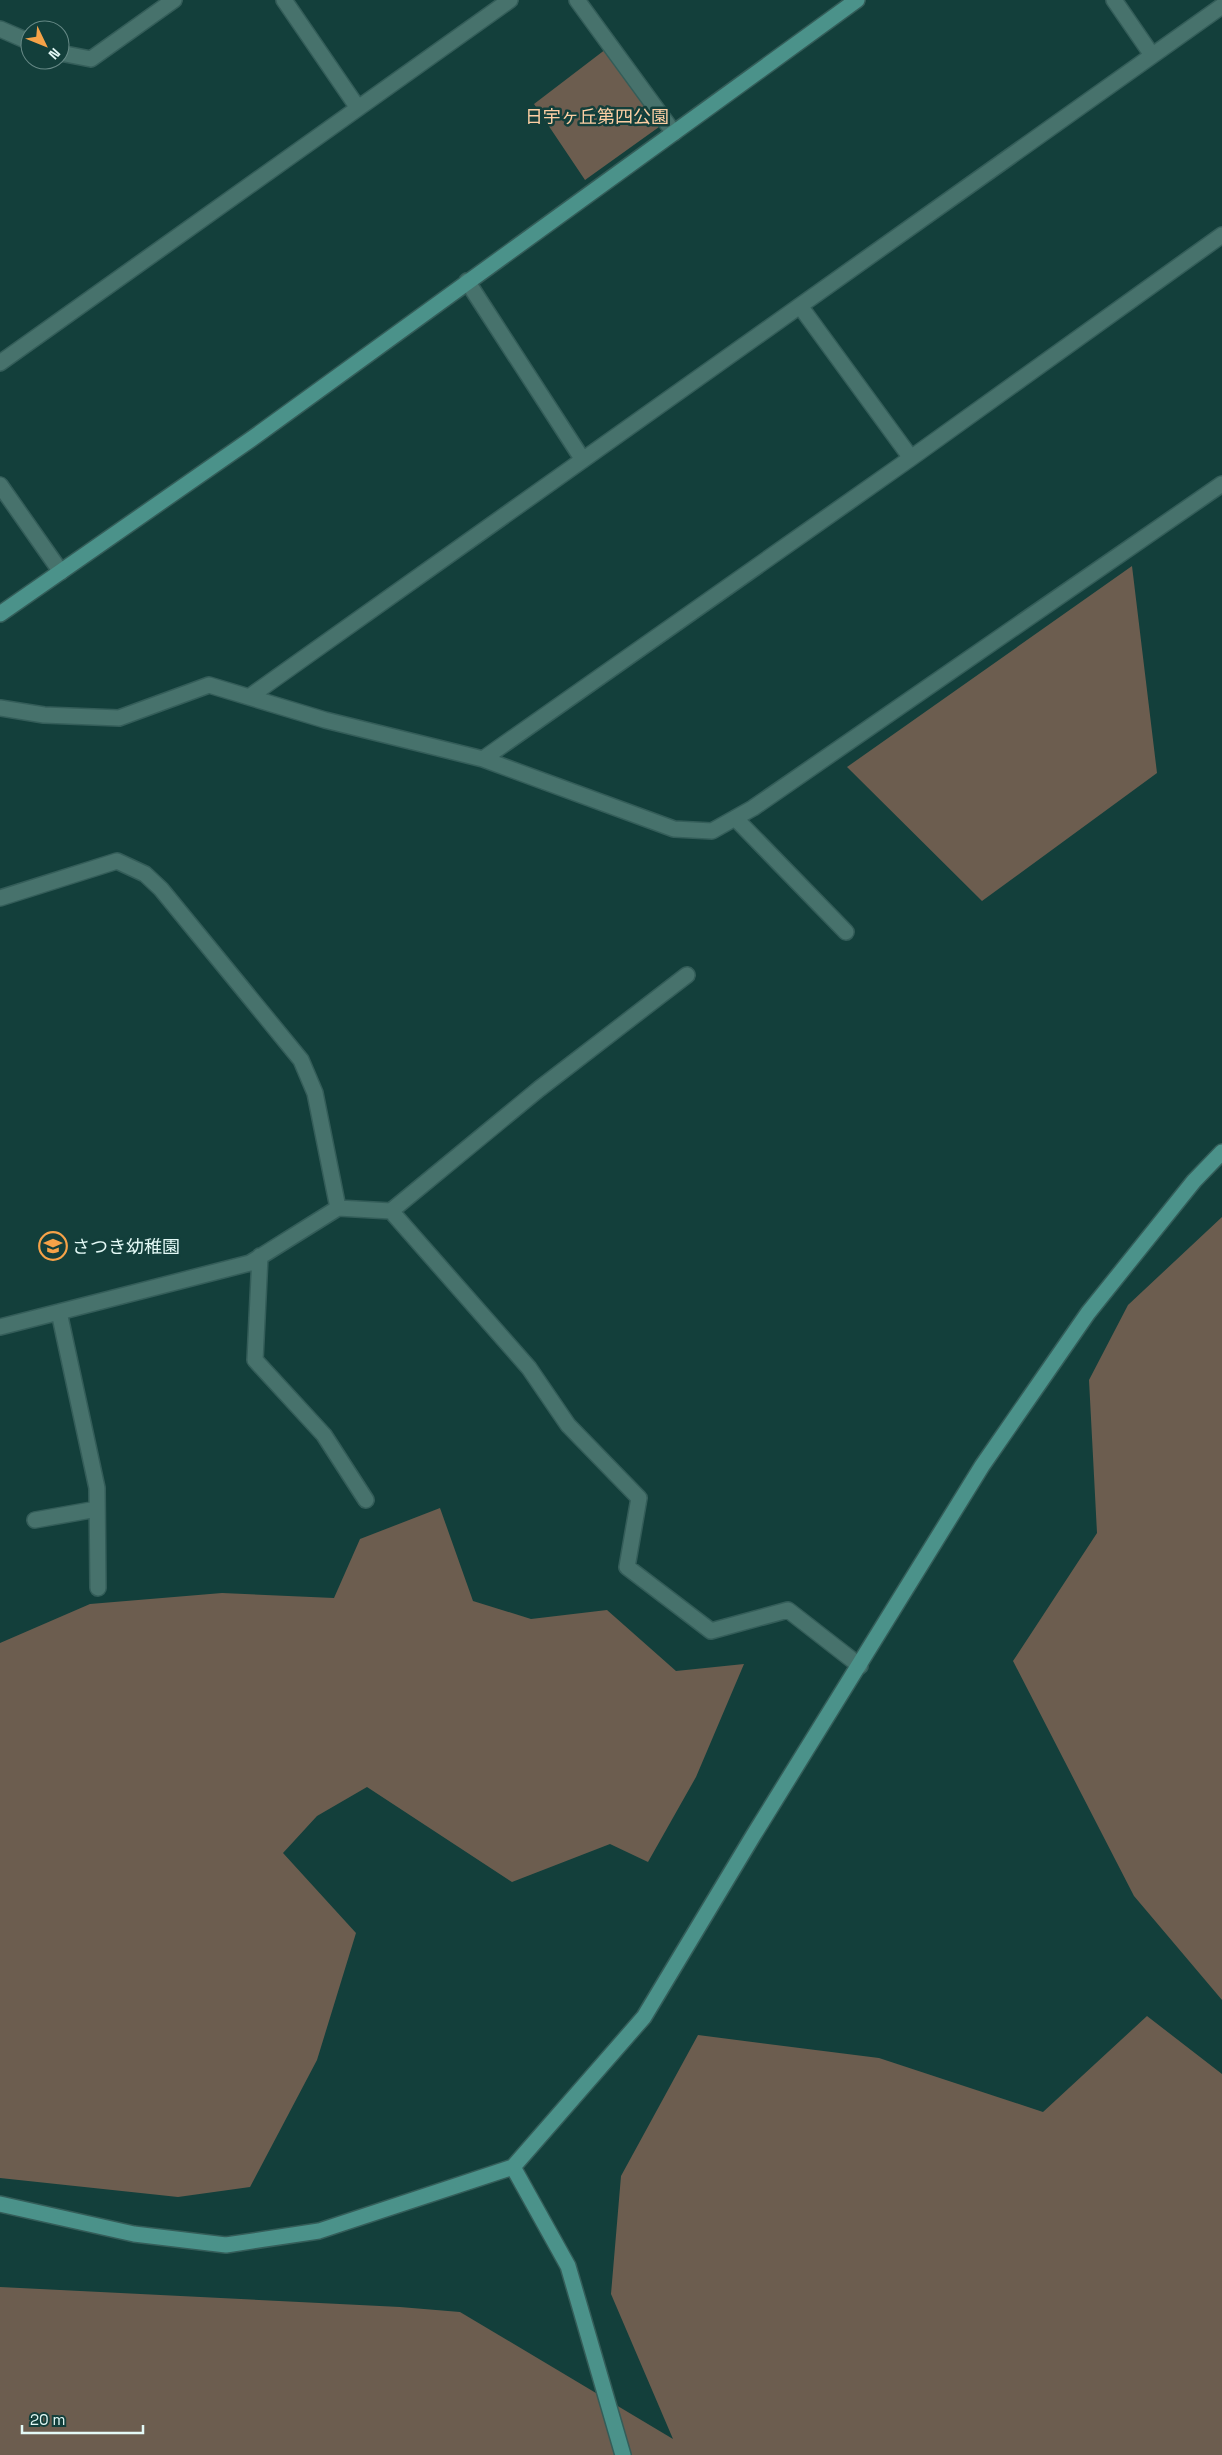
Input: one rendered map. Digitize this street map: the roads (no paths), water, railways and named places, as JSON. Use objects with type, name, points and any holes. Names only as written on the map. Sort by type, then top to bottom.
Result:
[{"type":"street","points":[[70,55],[91,59],[174,0]]},
{"type":"street","points":[[284,0],[358,108]]},
{"type":"street","points":[[0,364],[510,0]]},
{"type":"street","points":[[577,0],[674,133]]},
{"type":"street","points":[[0,614],[250,440],[856,0]]},
{"type":"street","points":[[1114,0],[1152,55]]},
{"type":"street","points":[[249,697],[1222,6]]},
{"type":"street","points":[[0,29],[20,38]]},
{"type":"street","points":[[483,759],[1221,237]]},
{"type":"street","points":[[467,281],[583,460]]},
{"type":"street","points":[[800,306],[911,458]]},
{"type":"street","points":[[0,708],[44,715],[119,718],[209,685],[325,720],[483,759],[674,829],[712,831],[762,802],[1222,484]]},
{"type":"street","points":[[0,485],[61,572]]},
{"type":"street","points":[[735,818],[846,932]]},
{"type":"street","points":[[0,898],[117,861],[145,874],[161,889],[301,1060],[315,1093],[338,1208]]},
{"type":"street","points":[[0,1327],[250,1263],[338,1208],[391,1211],[538,1089],[687,975]]},
{"type":"street","points":[[0,2204],[134,2234],[226,2245],[319,2231],[513,2167],[644,2017],[753,1836],[860,1666],[982,1466],[1088,1312],[1194,1181],[1222,1152]]},
{"type":"street","points":[[391,1211],[529,1368],[568,1425],[639,1498],[627,1567],[711,1631],[788,1610],[860,1666]]},
{"type":"street","points":[[260,1256],[255,1360],[324,1435],[366,1500]]},
{"type":"street","points":[[59,1312],[97,1488],[98,1588]]},
{"type":"street","points":[[35,1520],[97,1509]]},
{"type":"street","points":[[513,2167],[568,2266],[623,2455]]},
{"type":"place","name":"さつき幼稚園","points":[[53,1246]]},
{"type":"park label","name":"日宇ヶ丘第四公園","points":[[597,116]]}]
